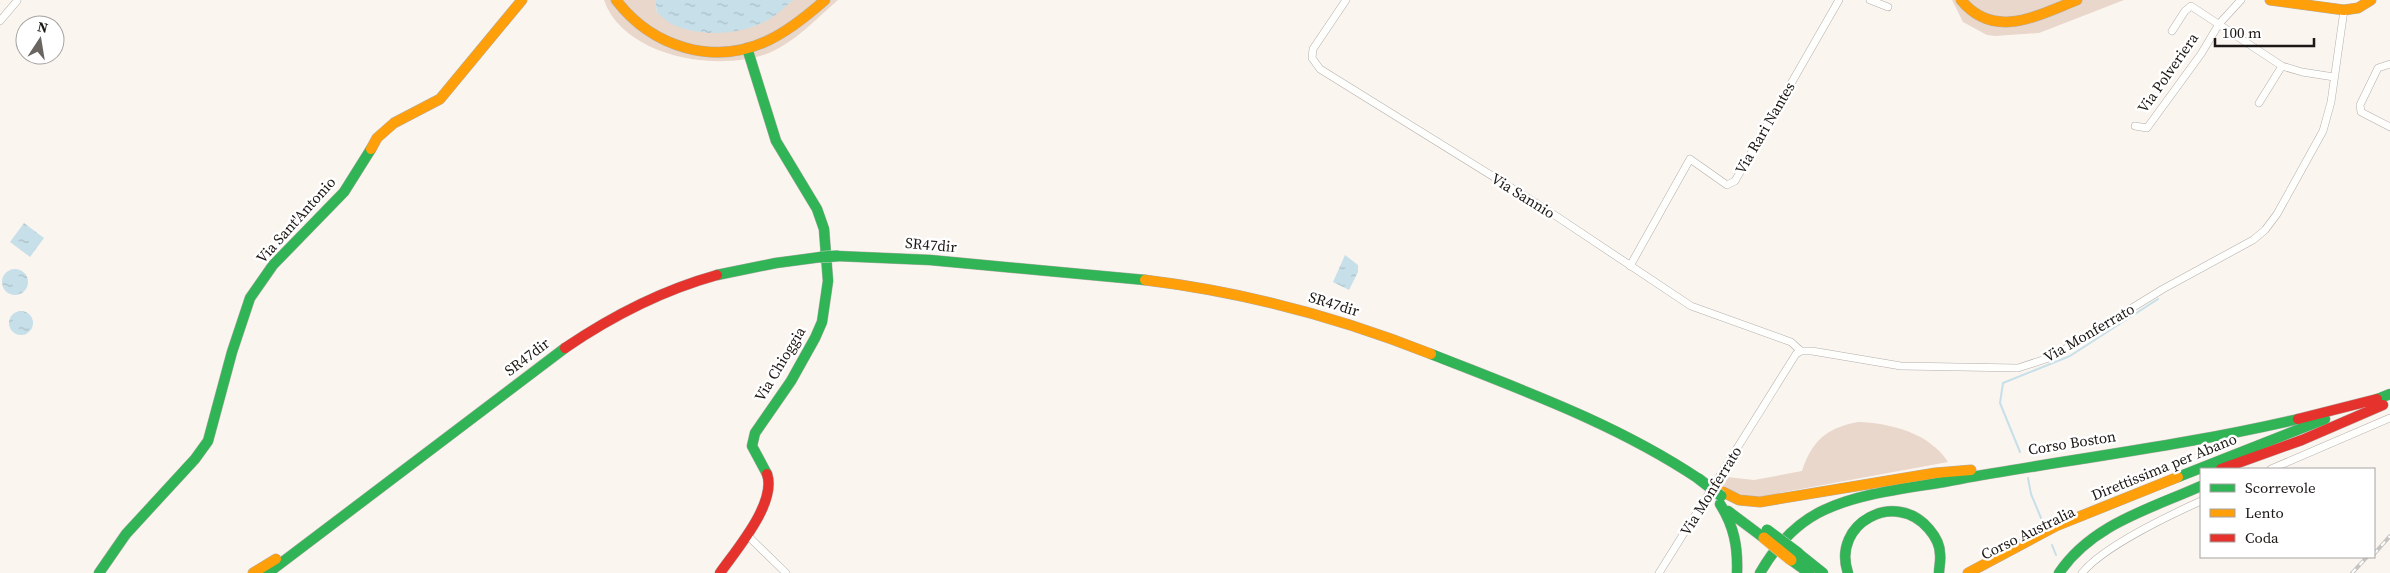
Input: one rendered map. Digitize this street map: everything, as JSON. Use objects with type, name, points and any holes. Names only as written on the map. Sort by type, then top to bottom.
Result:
[{"type":"main road","name":"Via Sant'Antonio","points":[[99,573],[120,541],[195,460],[208,441],[232,352],[250,298],[272,265],[344,192],[377,138],[394,123],[409,117],[440,99],[522,0]]},
{"type":"main road","points":[[616,0],[632,20],[644,30],[669,44],[690,49],[717,50],[747,48],[777,36],[825,0]]},
{"type":"main road","points":[[1961,0],[1976,18],[1996,23],[2024,19],[2076,0]]},
{"type":"main road","points":[[2270,0],[2344,10],[2358,8],[2371,0]]},
{"type":"main road","name":"Via Chioggia","points":[[720,573],[747,535],[768,495],[770,484],[767,474],[752,446],[755,433],[791,381],[815,338],[822,322],[828,281],[824,229],[818,209],[776,141],[747,48]]},
{"type":"main road","name":"SR47dir","points":[[268,573],[570,344],[617,316],[660,295],[709,277],[781,261],[837,256],[905,258],[1127,277],[1216,290],[1275,302],[1336,320],[1438,356],[1607,427],[1686,470],[1794,556],[1823,573]]},
{"type":"main road","points":[[2377,399],[2390,394]]},
{"type":"main road","name":"Corso Boston","points":[[1760,573],[1778,545],[1799,526],[1824,510],[1854,500],[2036,464],[2263,426],[2377,399]]},
{"type":"main road","name":"Direttissima per Abano","points":[[2203,468],[2377,399]]},
{"type":"main road","points":[[2240,468],[2390,402]]},
{"type":"main road","points":[[2224,468],[2302,440]]},
{"type":"main road","name":"SR47dir","points":[[1654,452],[1665,463],[1699,480]]},
{"type":"main road","points":[[1720,498],[1760,502],[1935,473],[2036,464]]},
{"type":"main road","name":"Direttissima per Abano","points":[[1968,573],[1988,560],[2056,526],[2200,469]]},
{"type":"main road","name":"Corso Australia","points":[[1980,573],[2053,536],[2200,477]]},
{"type":"main road","points":[[2059,573],[2080,547],[2099,535],[2121,522],[2200,486]]},
{"type":"main road","points":[[1720,498],[1734,528],[1738,549],[1737,573]]},
{"type":"main road","points":[[1848,573],[1846,549],[1853,532],[1858,525],[1872,515],[1892,511],[1911,515],[1930,529],[1940,548],[1939,573]]},
{"type":"main road","points":[[253,573],[321,532]]},
{"type":"main road","points":[[277,573],[321,532]]},
{"type":"main road","name":"SR47dir","points":[[1794,556],[1809,573]]},
{"type":"street","name":"Via Sannio","points":[[1346,0],[1314,49],[1312,58],[1320,69],[1547,210],[1691,306],[1791,342],[1801,351]]},
{"type":"street","name":"Via Rari Nantes","points":[[1630,266],[1690,159],[1727,185],[1732,185],[1839,0]]},
{"type":"street","points":[[1870,0],[1888,6]]},
{"type":"street","name":"Via Polveriera","points":[[2135,126],[2147,128],[2201,54],[2219,24],[2241,0]]},
{"type":"street","points":[[0,21],[17,1]]},
{"type":"street","name":"Via Polveriera","points":[[2172,31],[2185,11],[2191,6],[2282,66],[2302,72],[2334,77]]},
{"type":"street","name":"Via Monferrato","points":[[1659,573],[1791,360],[1801,351],[1812,351],[1901,366],[2018,368],[2052,357],[2163,288],[2253,240],[2265,230],[2277,214],[2323,131],[2331,102],[2344,10]]},
{"type":"street","points":[[2390,64],[2378,68],[2360,105],[2362,112],[2390,127]]},
{"type":"street","points":[[2259,103],[2282,66]]},
{"type":"street","points":[[2273,468],[2390,418]]},
{"type":"street","points":[[2082,573],[2096,559],[2117,545],[2200,502]]},
{"type":"street","points":[[747,535],[786,573]]},
{"type":"shaded area","points":[[604,0],[655,0],[657,13],[766,21],[793,0],[838,0],[788,43],[779,48],[748,59],[725,61],[700,60],[675,55],[651,47],[631,35],[614,19]]},
{"type":"shaded area","points":[[1952,0],[2124,0],[2039,33],[1995,36],[1987,35],[1963,22]]},
{"type":"shaded area","points":[[1858,422],[1896,427],[1920,437],[1940,452],[1948,462],[1758,497],[1747,497],[1721,487],[1727,477],[1754,480],[1802,471],[1810,452],[1822,437],[1837,428]]},
{"type":"water","points":[[655,0],[793,0],[773,17],[756,26],[733,32],[709,33],[687,30],[671,24],[657,13]]},
{"type":"water","points":[[24,223],[44,238],[30,257],[10,242]]},
{"type":"water","points":[[1345,255],[1358,265],[1358,272],[1349,290],[1333,282]]},
{"type":"water","points":[[15,269],[24,273],[28,282],[24,291],[15,295],[6,291],[2,282],[6,273]]},
{"type":"water","points":[[21,311],[30,314],[33,323],[30,332],[21,335],[12,332],[9,323],[12,314]]},
{"type":"waterway","points":[[2020,452],[2000,403],[2003,383],[2070,356],[2158,299]]},
{"type":"waterway","points":[[2028,478],[2031,494],[2041,518]]},
{"type":"waterway","points":[[2052,545],[2056,555]]},
{"type":"railway","points":[[2375,553],[2390,536]]},
{"type":"railway","points":[[2352,573],[2366,558]]},
{"type":"traffic: fast","points":[[747,48],[776,141],[817,209],[824,229],[828,281],[822,322],[815,338],[791,381],[755,433],[752,446],[767,474]]},
{"type":"traffic: fast","points":[[99,573],[126,534],[195,459],[208,441],[232,352],[250,298],[273,265],[344,192],[371,149]]},
{"type":"traffic: fast","points":[[837,256],[930,260],[1145,280]]},
{"type":"traffic: fast","points":[[821,257],[837,256]]},
{"type":"traffic: fast","points":[[717,275],[776,263],[821,257]]},
{"type":"traffic: fast","points":[[268,573],[565,348]]},
{"type":"traffic: fast","points":[[1431,354],[1568,409],[1635,441],[1699,479]]},
{"type":"traffic: fast","points":[[2370,402],[2390,394]]},
{"type":"traffic: fast","points":[[1760,573],[1779,545],[1795,529],[1814,515],[1856,498],[2172,444],[2298,419]]},
{"type":"traffic: fast","points":[[2201,468],[2325,419]]},
{"type":"traffic: fast","points":[[2178,477],[2200,468]]},
{"type":"traffic: fast","points":[[1699,479],[1721,496]]},
{"type":"traffic: fast","points":[[2059,573],[2072,556],[2105,530],[2142,511],[2200,486]]},
{"type":"traffic: fast","points":[[1720,504],[1729,520],[1734,537],[1737,554],[1737,573]]},
{"type":"traffic: fast","points":[[1728,511],[1764,538]]},
{"type":"traffic: fast","points":[[1848,573],[1845,555],[1849,539],[1857,527],[1870,517],[1884,512],[1900,512],[1915,517],[1929,529],[1940,551],[1939,573]]},
{"type":"traffic: fast","points":[[1767,530],[1798,553]]},
{"type":"traffic: fast","points":[[1798,553],[1823,573]]},
{"type":"traffic: fast","points":[[1791,560],[1809,573]]},
{"type":"traffic: slow","points":[[371,149],[377,138],[394,123],[440,99],[522,0]]},
{"type":"traffic: slow","points":[[616,0],[647,30],[685,48],[706,52],[727,52],[748,48],[769,40],[784,32],[825,0]]},
{"type":"traffic: slow","points":[[1961,0],[1974,12],[1987,19],[2001,22],[2031,18],[2077,0]]},
{"type":"traffic: slow","points":[[2270,0],[2344,10],[2358,8],[2371,0]]},
{"type":"traffic: slow","points":[[1145,280],[1218,291],[1326,317],[1431,354]]},
{"type":"traffic: slow","points":[[1723,492],[1739,500],[1760,502],[1935,473],[1971,470]]},
{"type":"traffic: slow","points":[[1968,573],[2056,526],[2178,477]]},
{"type":"traffic: slow","points":[[1764,538],[1791,560]]},
{"type":"traffic: slow","points":[[253,573],[276,559]]},
{"type":"traffic: jam","points":[[565,348],[601,325],[638,305],[677,288],[717,275]]},
{"type":"traffic: jam","points":[[2298,419],[2377,399]]},
{"type":"traffic: jam","points":[[2224,468],[2302,440],[2383,405]]},
{"type":"traffic: jam","points":[[720,573],[745,539],[761,512],[769,486],[767,474]]}]
